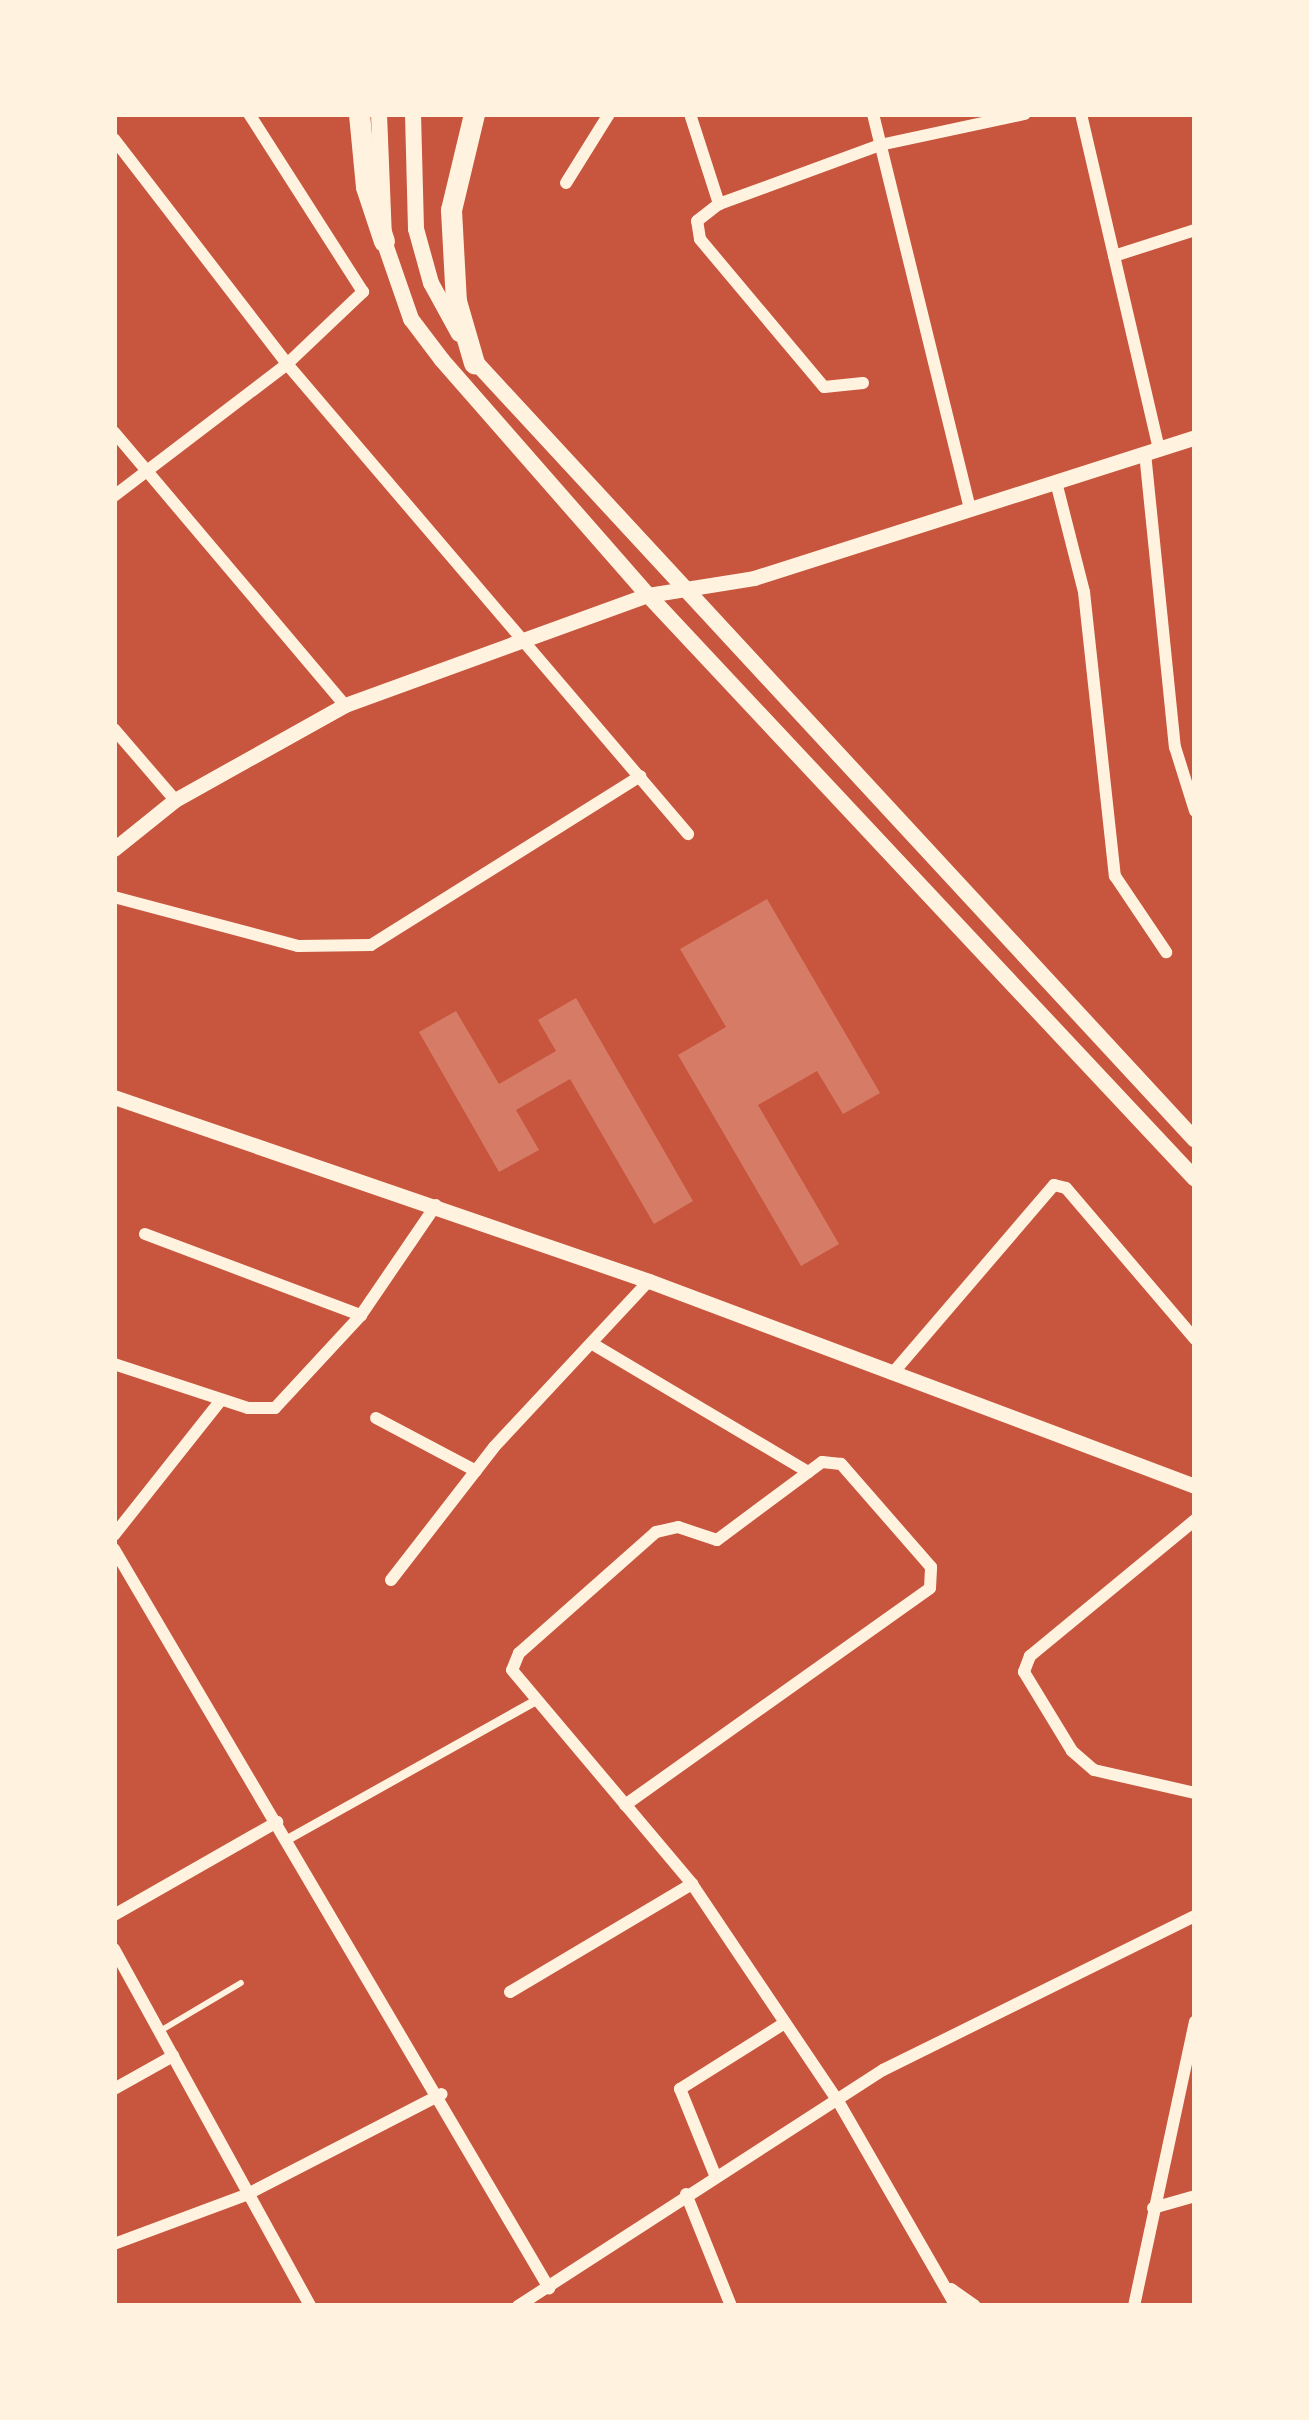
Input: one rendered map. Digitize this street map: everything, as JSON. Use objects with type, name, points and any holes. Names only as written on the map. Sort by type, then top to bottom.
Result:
[{"type":"highway","points":[[359,114],[366,187],[384,241]]},
{"type":"highway","points":[[474,114],[451,210],[456,301],[474,363]]},
{"type":"main road","points":[[379,114],[384,241],[412,319],[442,360],[648,595],[1195,1179]]},
{"type":"main road","points":[[413,114],[416,229],[431,284],[474,363],[1195,1140]]},
{"type":"street","points":[[114,496],[287,364],[359,302],[363,283],[249,114]]},
{"type":"street","points":[[566,183],[609,114]]},
{"type":"street","points":[[690,114],[719,203]]},
{"type":"street","points":[[873,114],[970,509]]},
{"type":"street","points":[[863,383],[824,387],[700,239],[697,221],[719,203],[880,145],[1025,114]]},
{"type":"street","points":[[1081,114],[1152,451],[1175,747],[1195,812]]},
{"type":"street","points":[[114,139],[287,364],[688,834]]},
{"type":"street","points":[[1114,256],[1195,230]]},
{"type":"street","points":[[114,432],[144,473],[346,705]]},
{"type":"street","points":[[114,848],[175,800],[346,705],[648,595],[754,578],[1195,437]]},
{"type":"street","points":[[1056,482],[1084,592],[1115,876],[1166,952]]},
{"type":"street","points":[[114,729],[175,800]]},
{"type":"street","points":[[114,897],[298,946],[371,945],[640,776]]},
{"type":"street","points":[[114,1097],[649,1281],[1195,1486]]},
{"type":"street","points":[[892,1374],[1047,1188],[1066,1188],[1195,1339]]},
{"type":"street","points":[[114,1364],[221,1400],[275,1408],[361,1315],[436,1205]]},
{"type":"street","points":[[145,1234],[361,1315]]},
{"type":"street","points":[[391,1580],[476,1471],[550,1388],[596,1346],[649,1281]]},
{"type":"street","points":[[596,1346],[808,1472]]},
{"type":"street","points":[[114,1535],[221,1400]]},
{"type":"street","points":[[376,1418],[476,1471]]},
{"type":"street","points":[[625,1804],[930,1588],[932,1568],[848,1469],[829,1461],[808,1472],[717,1540],[677,1527],[656,1532],[519,1653],[512,1670],[692,1884],[838,2101],[950,2288],[956,2306]]},
{"type":"street","points":[[1195,1520],[1030,1656],[1024,1672],[1072,1751],[1094,1770],[1195,1793]]},
{"type":"street","points":[[114,1549],[442,2094],[549,2288]]},
{"type":"street","points":[[287,1839],[536,1700]]},
{"type":"street","points":[[114,1915],[277,1822]]},
{"type":"street","points":[[510,1992],[692,1884]]},
{"type":"street","points":[[526,2304],[715,2175],[838,2101],[1026,1994],[1195,1916]]},
{"type":"street","points":[[114,1949],[310,2306]]},
{"type":"street","points":[[1134,2306],[1195,2021]]},
{"type":"street","points":[[715,2175],[680,2089],[785,2023]]},
{"type":"street","points":[[114,2089],[173,2056]]},
{"type":"street","points":[[114,2244],[246,2195],[442,2094]]},
{"type":"street","points":[[686,2194],[731,2306]]},
{"type":"street","points":[[1153,2208],[1195,2196]]},
{"type":"street","points":[[950,2288],[975,2306]]},
{"type":"lane","points":[[160,2031],[242,1983]]},
{"type":"building","points":[[767,899],[880,1093],[843,1114],[817,1071],[758,1105],[839,1244],[801,1266],[678,1055],[726,1027],[680,949]]},
{"type":"building","points":[[576,998],[693,1201],[654,1224],[570,1079],[516,1110],[539,1150],[499,1172],[419,1032],[456,1011],[499,1084],[556,1051],[538,1020]]}]
